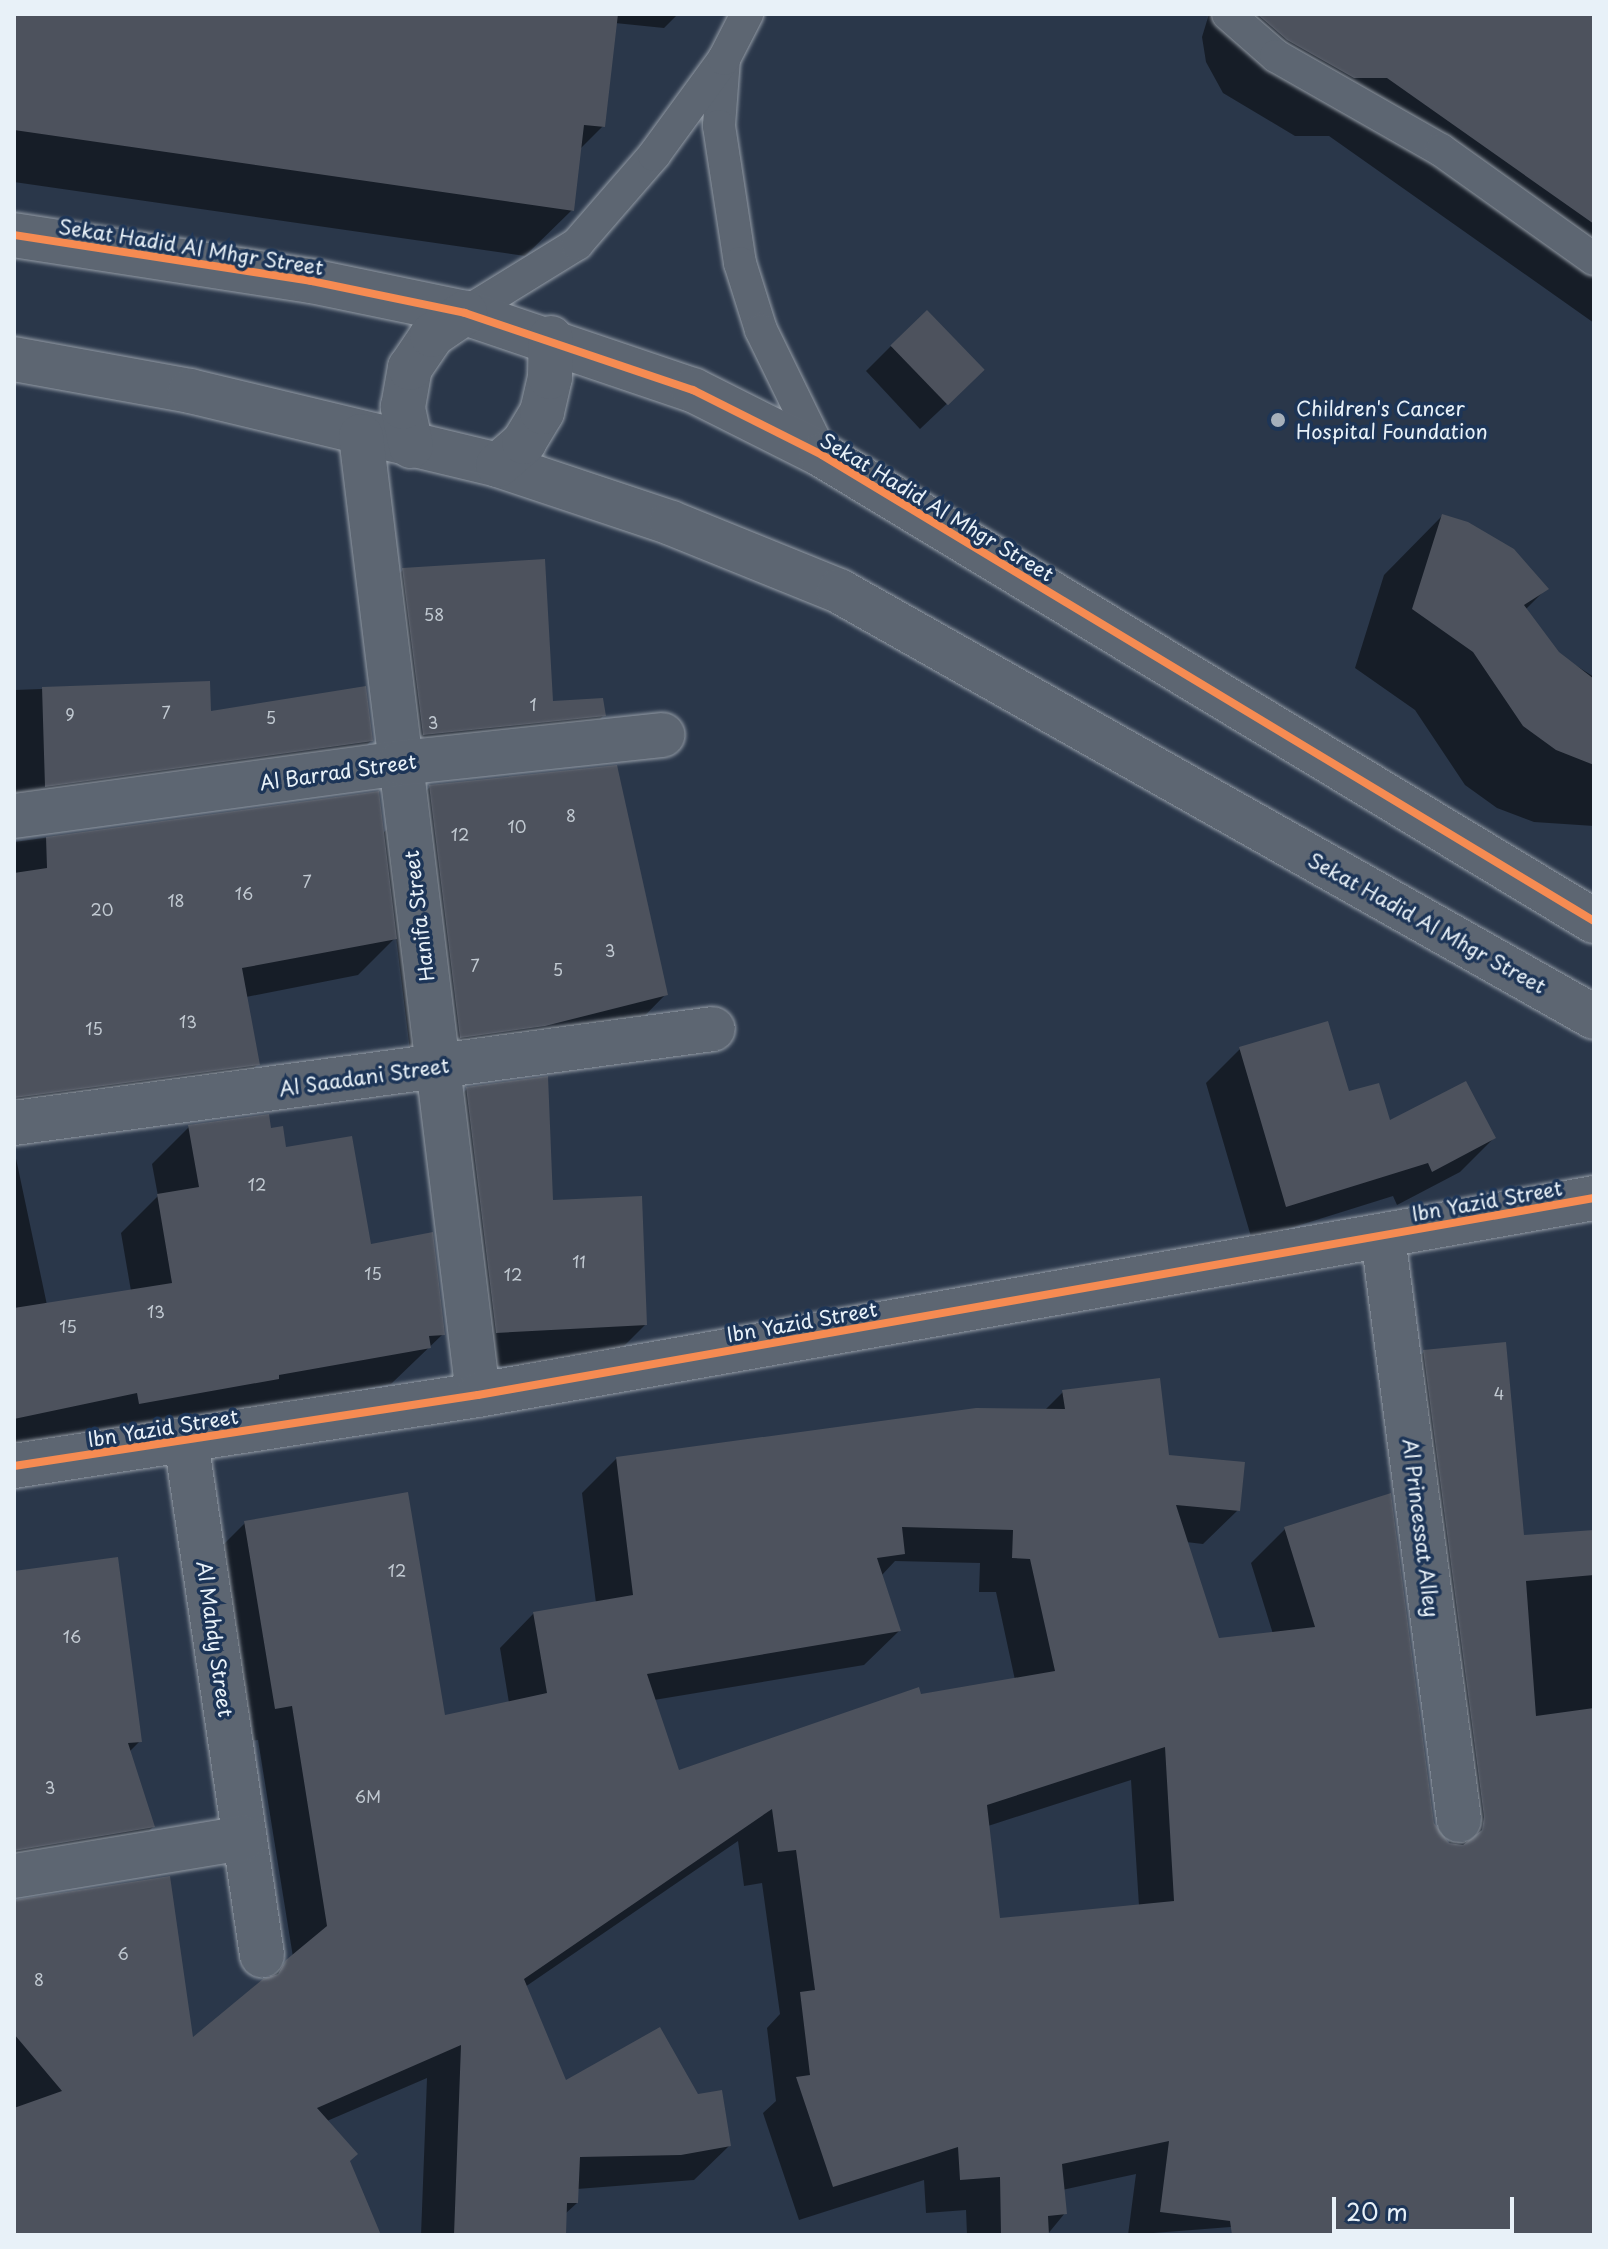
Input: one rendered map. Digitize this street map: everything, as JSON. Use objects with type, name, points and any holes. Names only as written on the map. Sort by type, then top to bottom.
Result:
[{"type":"street","name":"Sekat Hadid Al Mhgr Street","points":[[14,235],[311,281],[465,313],[551,338],[693,390],[822,455],[1594,921]]},
{"type":"street","points":[[411,446],[403,407],[410,368],[432,335],[465,313]]},
{"type":"street","points":[[498,465],[524,442],[542,412],[550,377],[551,338]]},
{"type":"street","name":"Sekat Hadid Al Mhgr Street","points":[[14,359],[190,391],[361,436],[498,465],[671,523],[839,591],[1594,1017]]},
{"type":"street","name":"Hanifa Street","points":[[361,436],[478,1395]]},
{"type":"street","name":"Al Barrad Street","points":[[14,816],[400,763],[663,735]]},
{"type":"street","name":"Al Saadani Street","points":[[14,1123],[713,1029]]},
{"type":"street","name":"Ibn Yazid Street","points":[[14,1466],[478,1395],[1594,1198]]},
{"type":"street","name":"Al Princessat Alley","points":[[1383,1237],[1459,1820]]},
{"type":"street","name":"Al Mahdy Street","points":[[186,1441],[262,1955]]},
{"type":"street","points":[[14,1876],[244,1838]]},
{"type":"lane","points":[[465,313],[577,244],[654,155],[724,59],[747,14]]},
{"type":"lane","points":[[1228,14],[1276,56],[1441,150],[1594,259]]},
{"type":"lane","points":[[724,59],[719,126],[740,263],[761,330],[822,455]]},
{"type":"building","points":[[14,14],[618,14],[605,127],[584,125],[574,211],[14,130]]},
{"type":"building","points":[[1257,14],[1594,14],[1594,224],[1387,78],[1354,78],[1287,40]]},
{"type":"building","points":[[927,310],[985,370],[948,405],[890,345]]},
{"type":"building","points":[[1442,514],[1468,522],[1514,549],[1549,589],[1524,605],[1559,652],[1594,679],[1594,765],[1556,750],[1523,726],[1473,652],[1412,609]]},
{"type":"building","points":[[545,559],[553,701],[603,698],[606,716],[423,735],[402,568]]},
{"type":"building","points":[[210,681],[211,711],[366,686],[373,741],[45,787],[42,687]]},
{"type":"building","points":[[617,765],[668,995],[545,1026],[460,1038],[429,785]]},
{"type":"building","points":[[379,791],[397,939],[242,968],[260,1065],[14,1098],[14,873],[47,868],[46,837]]},
{"type":"building","points":[[1328,1021],[1349,1091],[1379,1083],[1390,1120],[1466,1081],[1496,1138],[1432,1172],[1428,1163],[1286,1207],[1239,1047]]},
{"type":"building","points":[[548,1076],[553,1200],[642,1196],[647,1325],[496,1333],[466,1087]]},
{"type":"building","points":[[269,1114],[271,1128],[283,1126],[286,1147],[352,1136],[371,1244],[433,1232],[445,1335],[429,1336],[431,1348],[279,1375],[279,1379],[139,1404],[137,1393],[14,1419],[14,1308],[172,1283],[157,1194],[199,1187],[188,1125]]},
{"type":"building","points":[[1506,1342],[1524,1535],[1594,1530],[1594,1575],[1526,1581],[1536,1716],[1594,1708],[1594,2235],[1232,2235],[1230,2221],[1160,2212],[1169,2141],[1062,2164],[1067,2214],[1048,2216],[1049,2235],[1001,2235],[1000,2177],[960,2180],[958,2147],[833,2187],[796,2077],[810,2075],[800,1992],[815,1990],[796,1850],[778,1852],[772,1809],[524,1979],[566,2080],[660,2027],[698,2094],[722,2090],[731,2146],[681,2155],[580,2157],[578,2203],[567,2203],[566,2235],[454,2235],[461,2045],[317,2108],[358,2154],[350,2161],[381,2235],[14,2235],[14,2108],[62,2091],[14,2034],[14,1900],[170,1876],[193,2037],[263,1979],[278,1974],[286,1960],[327,1926],[292,1706],[275,1709],[244,1521],[408,1492],[445,1715],[547,1693],[533,1612],[633,1595],[616,1457],[976,1408],[1065,1409],[1062,1390],[1160,1378],[1169,1455],[1245,1462],[1240,1511],[1176,1505],[1219,1638],[1315,1627],[1284,1527],[1391,1493],[1434,1823],[1449,1843],[1463,1845],[1482,1830],[1484,1817],[1423,1350]],"holes":[[[902,1527],[1013,1530],[1012,1558],[1030,1559],[1055,1671],[921,1694],[919,1687],[679,1770],[647,1674],[901,1631],[877,1558],[905,1554]],[[1165,1747],[1174,1901],[1000,1918],[987,1805]]]},
{"type":"building","points":[[118,1557],[142,1742],[128,1743],[155,1827],[14,1851],[14,1571]]},
{"type":"cycle path","points":[[14,235],[311,281],[465,313],[693,390],[822,455],[1594,921]]},
{"type":"cycle path","points":[[14,1466],[478,1395],[1594,1198]]},
{"type":"place","name":"Children's Cancer Hospital Foundation","points":[[1278,420]]}]
